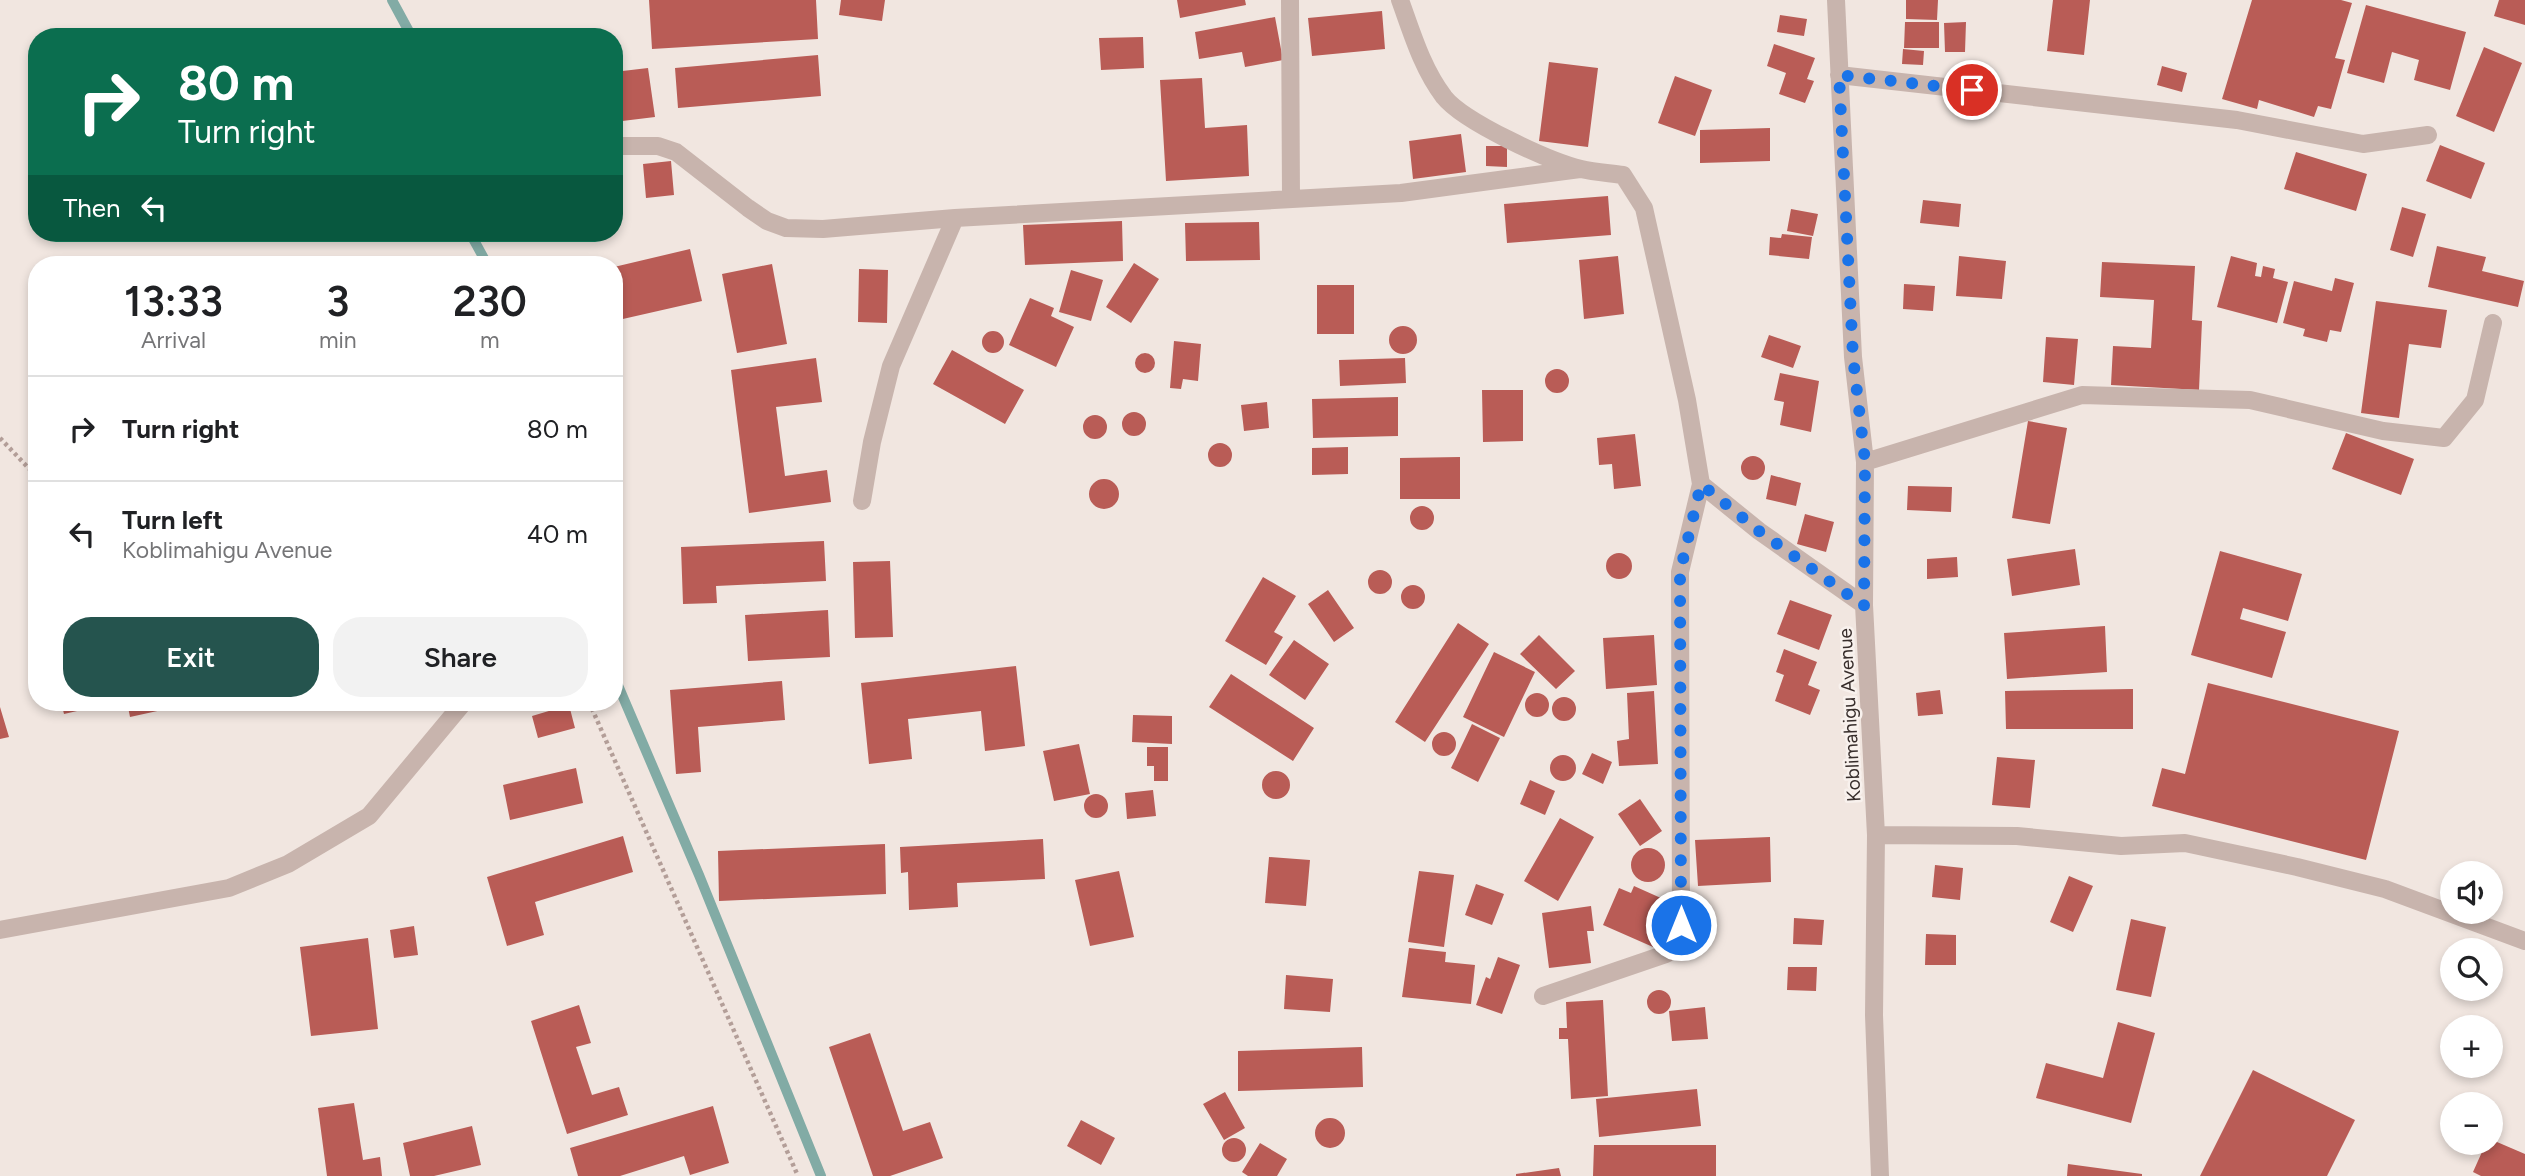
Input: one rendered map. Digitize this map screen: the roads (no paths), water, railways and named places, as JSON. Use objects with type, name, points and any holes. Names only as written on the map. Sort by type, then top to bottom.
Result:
[{"type":"street","points":[[1290,0],[1291,198]]},
{"type":"street","points":[[1399,0],[1422,61],[1446,99],[1488,130],[1580,169],[1623,175],[1644,208],[1687,400],[1701,484],[1680,572],[1681,925],[1666,954],[1543,996]]},
{"type":"street","name":"Koblimahigu Avenue","points":[[1836,0],[1853,357],[1865,461],[1864,606],[1876,835],[1874,1016],[1880,1176]]},
{"type":"street","points":[[1839,75],[2237,120],[2363,144],[2428,135]]},
{"type":"street","points":[[623,146],[658,146],[676,152],[767,221],[786,228],[823,229],[955,218],[1401,193],[1580,169]]},
{"type":"street","points":[[862,501],[872,442],[891,366],[955,218]]},
{"type":"street","points":[[1865,461],[2082,395],[2250,400],[2383,430],[2444,438],[2475,400],[2493,323]]},
{"type":"street","points":[[1701,484],[1759,531],[1864,606]]},
{"type":"street","points":[[0,930],[229,888],[288,864],[369,816],[456,711]]},
{"type":"street","points":[[1876,835],[2017,836],[2121,846],[2185,844],[2297,867],[2385,889],[2525,941]]},
{"type":"waterway","points":[[392,0],[407,28]]},
{"type":"waterway","points":[[475,242],[483,256]]},
{"type":"waterway","points":[[623,697],[699,875],[821,1176]]}]
